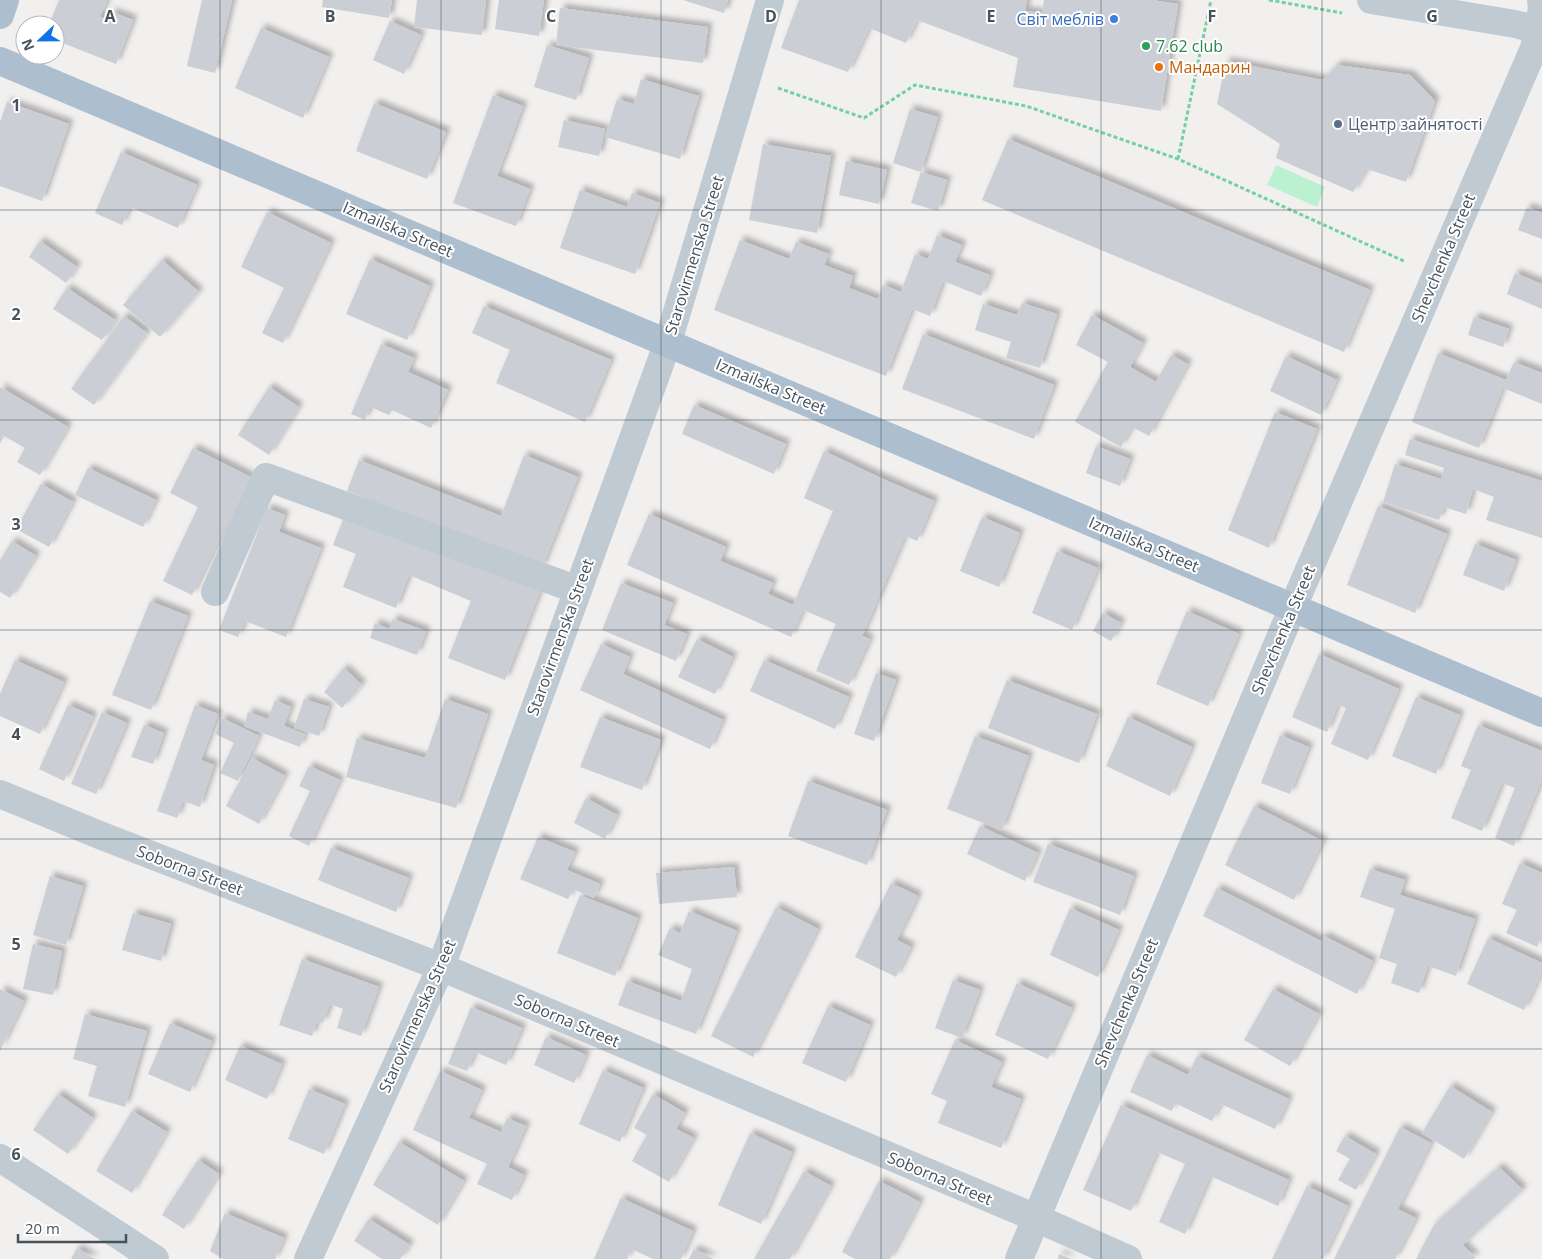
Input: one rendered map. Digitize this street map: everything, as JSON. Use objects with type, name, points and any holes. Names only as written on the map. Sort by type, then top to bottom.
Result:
[{"type":"main road","points":[[0,15],[5,0]]},
{"type":"main road","name":"Izmailska Street","points":[[0,61],[668,342],[1542,714]]},
{"type":"street","name":"Starovirmenska Street","points":[[308,1259],[441,967],[668,342],[770,0]]},
{"type":"street","points":[[1371,0],[1515,24],[1540,30]]},
{"type":"street","name":"Shevchenka Street","points":[[1019,1259],[1293,607],[1534,48],[1540,30],[1541,0]]},
{"type":"street","points":[[215,592],[266,477],[578,590]]},
{"type":"street","name":"Soborna Street","points":[[0,794],[102,836],[441,967],[1036,1218],[1128,1259]]},
{"type":"street","points":[[0,1158],[155,1259]]},
{"type":"path","points":[[1178,159],[1211,0]]},
{"type":"path","points":[[776,87],[864,118],[915,85],[1026,106],[1178,159],[1413,265]]},
{"type":"green space","points":[[1276,165],[1325,187],[1317,207],[1267,185]]},
{"type":"building","points":[[59,0],[107,0],[100,17],[109,20],[112,12],[133,20],[116,64],[65,44],[65,15],[53,15]]},
{"type":"building","points":[[202,0],[232,0],[215,73],[187,66]]},
{"type":"building","points":[[323,0],[392,0],[389,18],[322,7]]},
{"type":"building","points":[[417,0],[486,0],[482,35],[414,27]]},
{"type":"building","points":[[499,0],[544,0],[539,36],[495,29]]},
{"type":"building","points":[[683,0],[728,0],[724,13]]},
{"type":"building","points":[[799,0],[1027,0],[1025,11],[1042,13],[1044,0],[1151,0],[1178,4],[1161,111],[1013,87],[1018,58],[917,20],[906,43],[869,28],[848,72],[781,48]]},
{"type":"building","points":[[560,8],[708,27],[703,63],[556,45]]},
{"type":"building","points":[[390,21],[421,35],[404,74],[373,60]]},
{"type":"building","points":[[261,28],[329,57],[303,118],[235,88]]},
{"type":"building","points":[[547,45],[589,58],[576,100],[534,87]]},
{"type":"building","name":"Центр зайнятості","points":[[1226,61],[1323,80],[1337,65],[1410,75],[1435,101],[1406,182],[1367,169],[1353,192],[1276,158],[1280,144],[1217,104]]},
{"type":"building","points":[[641,79],[699,96],[680,159],[605,137],[617,99],[634,104]]},
{"type":"building","points":[[493,95],[523,106],[497,176],[530,189],[516,226],[453,203]]},
{"type":"building","points":[[7,102],[69,124],[42,201],[0,186],[0,122]]},
{"type":"building","points":[[374,103],[446,132],[427,179],[356,151]]},
{"type":"building","points":[[910,109],[938,117],[921,172],[893,163]]},
{"type":"building","points":[[564,120],[605,129],[599,156],[558,147]]},
{"type":"building","points":[[1008,139],[1370,290],[1344,352],[982,200]]},
{"type":"building","points":[[763,144],[831,156],[817,233],[749,220]]},
{"type":"building","points":[[121,152],[197,185],[178,228],[130,207],[122,225],[95,213]]},
{"type":"building","points":[[846,161],[887,170],[879,204],[839,195]]},
{"type":"building","points":[[921,172],[947,180],[938,211],[911,203]]},
{"type":"building","points":[[580,190],[627,207],[632,193],[660,203],[635,274],[560,248]]},
{"type":"building","points":[[1527,207],[1542,213],[1542,239],[1518,230]]},
{"type":"building","points":[[267,212],[331,243],[283,343],[262,333],[284,288],[241,267]]},
{"type":"building","points":[[937,235],[962,245],[955,262],[990,275],[981,296],[943,281],[930,316],[912,309],[886,376],[714,310],[740,240],[789,259],[796,242],[829,254],[824,265],[853,276],[849,288],[878,299],[883,285],[901,292],[915,254],[928,259]]},
{"type":"building","points":[[40,241],[77,267],[66,283],[29,257]]},
{"type":"building","points":[[370,259],[430,286],[407,340],[346,314]]},
{"type":"building","points":[[162,260],[199,292],[160,337],[123,305]]},
{"type":"building","points":[[1515,273],[1542,284],[1542,309],[1507,294]]},
{"type":"building","points":[[67,288],[115,320],[102,340],[53,309]]},
{"type":"building","points":[[1022,303],[1057,314],[1040,368],[1006,358],[1011,342],[975,330],[983,304],[1017,315]]},
{"type":"building","points":[[484,306],[611,360],[585,422],[496,383],[510,350],[472,333]]},
{"type":"building","points":[[1092,315],[1143,343],[1130,367],[1156,382],[1171,355],[1188,364],[1149,436],[1132,427],[1121,447],[1075,422],[1108,362],[1076,345]]},
{"type":"building","points":[[124,316],[147,333],[94,405],[71,389]]},
{"type":"building","points":[[1474,317],[1509,329],[1503,347],[1468,335]]},
{"type":"building","points":[[923,334],[1054,385],[1034,439],[902,389]]},
{"type":"building","points":[[381,344],[414,358],[408,372],[448,390],[431,428],[392,410],[389,415],[370,407],[365,420],[351,414]]},
{"type":"building","points":[[1438,353],[1506,380],[1514,362],[1542,373],[1542,404],[1503,388],[1479,448],[1412,422]]},
{"type":"building","points":[[1286,356],[1337,380],[1321,415],[1270,391]]},
{"type":"building","points":[[0,387],[68,427],[40,475],[17,462],[25,448],[4,436],[0,444]]},
{"type":"building","points":[[269,387],[299,407],[269,455],[238,435]]},
{"type":"building","points":[[694,405],[786,444],[774,474],[682,434]]},
{"type":"building","points":[[1275,412],[1317,429],[1269,548],[1228,530]]},
{"type":"building","points":[[1410,439],[1542,481],[1542,538],[1486,520],[1494,497],[1473,489],[1466,514],[1444,507],[1439,520],[1383,502],[1395,464],[1441,479],[1444,468],[1405,455]]},
{"type":"building","points":[[1096,446],[1130,459],[1120,486],[1086,473]]},
{"type":"building","points":[[193,448],[251,477],[192,595],[163,581],[198,507],[170,493]]},
{"type":"building","points":[[824,451],[934,501],[917,541],[905,536],[862,636],[870,639],[849,685],[816,671],[836,624],[803,610],[791,637],[627,565],[649,514],[726,547],[720,561],[773,583],[768,594],[793,605],[833,511],[804,498]]},
{"type":"building","points":[[524,455],[578,477],[542,568],[347,491],[359,460],[501,516]]},
{"type":"building","points":[[88,468],[156,500],[143,527],[75,495]]},
{"type":"building","points":[[41,484],[73,502],[49,547],[16,529]]},
{"type":"building","points":[[1378,506],[1447,534],[1415,613],[1347,585]]},
{"type":"building","points":[[267,508],[285,515],[279,532],[321,548],[286,637],[245,621],[238,637],[219,630]]},
{"type":"building","points":[[346,512],[540,591],[505,680],[448,658],[471,601],[409,575],[396,608],[343,587],[356,554],[333,545]]},
{"type":"building","points":[[982,517],[1020,533],[999,587],[960,571]]},
{"type":"building","points":[[12,541],[36,556],[10,598],[0,592],[0,560]]},
{"type":"building","points":[[1475,544],[1516,560],[1504,591],[1463,575]]},
{"type":"building","points":[[1057,551],[1098,568],[1072,630],[1032,613]]},
{"type":"building","points":[[621,583],[673,603],[664,625],[687,634],[676,661],[602,630]]},
{"type":"building","points":[[150,601],[188,616],[151,710],[112,695]]},
{"type":"building","points":[[1187,611],[1239,634],[1208,706],[1156,684]]},
{"type":"building","points":[[1103,613],[1121,623],[1111,641],[1093,631]]},
{"type":"building","points":[[393,619],[426,631],[417,655],[370,638],[375,623],[389,629]]},
{"type":"building","points":[[697,639],[733,657],[715,694],[678,677]]},
{"type":"building","points":[[601,644],[630,657],[623,674],[723,720],[710,749],[580,690]]},
{"type":"building","points":[[1319,654],[1399,689],[1368,760],[1331,744],[1346,708],[1338,705],[1327,732],[1292,717]]},
{"type":"building","points":[[15,660],[64,682],[40,734],[0,716],[0,694]]},
{"type":"building","points":[[764,660],[849,697],[835,729],[750,691]]},
{"type":"building","points":[[344,668],[362,685],[342,708],[324,692]]},
{"type":"building","points":[[876,673],[896,680],[874,741],[854,734]]},
{"type":"building","points":[[1007,680],[1097,714],[1079,763],[988,728]]},
{"type":"building","points":[[1416,697],[1460,715],[1436,774],[1392,756]]},
{"type":"building","points":[[304,699],[329,707],[319,736],[294,728]]},
{"type":"building","points":[[445,699],[488,714],[456,808],[346,777],[357,738],[425,758]]},
{"type":"building","points":[[275,700],[291,707],[284,726],[305,734],[300,747],[244,726],[248,712],[268,719]]},
{"type":"building","points":[[68,705],[93,716],[64,781],[39,769]]},
{"type":"building","points":[[195,705],[218,714],[201,760],[214,765],[200,807],[183,801],[177,818],[157,811]]},
{"type":"building","points":[[102,712],[127,723],[96,794],[71,784]]},
{"type":"building","points":[[600,717],[661,740],[642,790],[580,767]]},
{"type":"building","points":[[1128,717],[1192,747],[1170,796],[1106,766]]},
{"type":"building","points":[[222,718],[259,736],[238,781],[220,773],[234,743],[215,734]]},
{"type":"building","points":[[144,725],[164,733],[153,764],[131,757]]},
{"type":"building","points":[[1478,725],[1542,751],[1542,779],[1514,846],[1495,838],[1515,788],[1502,783],[1482,831],[1451,818],[1471,770],[1461,766]]},
{"type":"building","points":[[1280,735],[1309,747],[1290,794],[1261,783]]},
{"type":"building","points":[[975,736],[1029,756],[1002,830],[947,809]]},
{"type":"building","points":[[252,758],[285,776],[259,824],[226,806]]},
{"type":"building","points":[[309,766],[340,780],[309,846],[289,836],[310,791],[299,786]]},
{"type":"building","points":[[808,781],[887,810],[867,865],[788,836]]},
{"type":"building","points":[[586,798],[617,815],[605,839],[574,823]]},
{"type":"building","points":[[1254,806],[1323,841],[1294,900],[1225,865]]},
{"type":"building","points":[[980,826],[1038,853],[1025,881],[967,854]]},
{"type":"building","points":[[538,837],[575,852],[567,870],[600,884],[594,898],[573,889],[568,899],[520,879]]},
{"type":"building","points":[[1048,844],[1134,876],[1120,915],[1033,882]]},
{"type":"building","points":[[331,848],[409,878],[396,912],[318,880]]},
{"type":"building","points":[[1520,863],[1542,873],[1542,935],[1537,947],[1506,933],[1517,910],[1502,904]]},
{"type":"building","points":[[734,867],[737,897],[659,904],[656,873]]},
{"type":"building","points":[[1370,869],[1405,880],[1400,895],[1475,919],[1456,976],[1428,966],[1419,993],[1391,983],[1397,964],[1379,958],[1395,909],[1360,897]]},
{"type":"building","points":[[50,876],[83,886],[66,945],[33,935]]},
{"type":"building","points":[[891,883],[918,896],[897,940],[911,947],[896,977],[855,957]]},
{"type":"building","points":[[1217,888],[1321,941],[1324,936],[1373,961],[1357,994],[1203,916]]},
{"type":"building","points":[[580,895],[638,918],[615,976],[557,953]]},
{"type":"building","points":[[776,907],[818,929],[753,1057],[711,1036]]},
{"type":"building","points":[[1070,908],[1119,930],[1098,977],[1050,955]]},
{"type":"building","points":[[689,911],[737,931],[696,1034],[618,1005],[627,981],[681,1001],[692,969],[658,955],[670,928],[680,933]]},
{"type":"building","points":[[133,913],[171,924],[161,961],[122,950]]},
{"type":"building","points":[[1488,938],[1542,963],[1542,971],[1524,1010],[1467,984]]},
{"type":"building","points":[[33,944],[62,951],[53,995],[23,989]]},
{"type":"building","points":[[302,959],[379,987],[361,1036],[337,1028],[343,1009],[330,1004],[323,1023],[317,1021],[312,1036],[279,1025]]},
{"type":"building","points":[[953,980],[980,990],[962,1038],[935,1028]]},
{"type":"building","points":[[1017,983],[1072,1008],[1048,1059],[995,1035]]},
{"type":"building","points":[[0,989],[24,1001],[0,1051]]},
{"type":"building","points":[[1273,989],[1319,1014],[1290,1066],[1244,1040]]},
{"type":"building","points":[[828,1006],[870,1025],[846,1082],[802,1063]]},
{"type":"building","points":[[471,1007],[522,1028],[506,1065],[475,1052],[467,1071],[448,1064]]},
{"type":"building","points":[[85,1014],[147,1031],[125,1107],[88,1096],[97,1066],[73,1059]]},
{"type":"building","points":[[170,1023],[212,1041],[190,1092],[148,1074]]},
{"type":"building","points":[[546,1037],[586,1055],[574,1083],[534,1065]]},
{"type":"building","points":[[955,1040],[1002,1062],[991,1087],[1021,1099],[1001,1148],[938,1123],[947,1101],[931,1094]]},
{"type":"building","points":[[240,1046],[282,1064],[267,1099],[225,1080]]},
{"type":"building","points":[[1147,1055],[1188,1075],[1197,1056],[1289,1099],[1275,1129],[1221,1104],[1212,1121],[1175,1103],[1172,1111],[1130,1092]]},
{"type":"building","points":[[603,1070],[643,1088],[620,1142],[579,1124]]},
{"type":"building","points":[[440,1071],[482,1090],[469,1118],[501,1132],[507,1118],[526,1126],[508,1167],[524,1175],[512,1200],[477,1184],[487,1164],[413,1130]]},
{"type":"building","points":[[1450,1086],[1492,1112],[1464,1159],[1422,1133]]},
{"type":"building","points":[[309,1089],[345,1104],[324,1154],[288,1139]]},
{"type":"building","points":[[58,1094],[93,1118],[68,1154],[33,1130]]},
{"type":"building","points":[[653,1094],[685,1113],[676,1129],[694,1138],[669,1182],[632,1161],[647,1135],[634,1128]]},
{"type":"building","points":[[1121,1105],[1289,1180],[1278,1206],[1210,1176],[1185,1234],[1159,1222],[1185,1164],[1157,1152],[1131,1211],[1083,1190]]},
{"type":"building","points":[[132,1111],[167,1132],[132,1193],[96,1171]]},
{"type":"building","points":[[1400,1127],[1431,1143],[1398,1209],[1416,1218],[1395,1259],[1334,1259]]},
{"type":"building","points":[[750,1133],[792,1152],[761,1224],[718,1205]]},
{"type":"building","points":[[1345,1136],[1376,1154],[1356,1190],[1338,1180],[1350,1159],[1336,1151]]},
{"type":"building","points":[[399,1142],[464,1181],[438,1225],[373,1185]]},
{"type":"building","points":[[198,1160],[219,1174],[184,1229],[162,1215]]},
{"type":"building","points":[[1499,1167],[1523,1190],[1463,1245],[1475,1257],[1474,1259],[1416,1259],[1434,1225]]},
{"type":"building","points":[[804,1171],[831,1186],[790,1259],[754,1259]]},
{"type":"building","points":[[879,1181],[920,1202],[890,1259],[855,1259],[842,1252]]},
{"type":"building","points":[[1307,1186],[1348,1206],[1323,1259],[1272,1259]]},
{"type":"building","points":[[621,1198],[693,1231],[681,1259],[653,1259],[631,1249],[627,1259],[594,1259]]},
{"type":"building","points":[[225,1213],[284,1238],[275,1259],[223,1259],[210,1251]]},
{"type":"building","points":[[369,1219],[410,1245],[400,1259],[382,1259],[354,1241]]},
{"type":"building","points":[[77,1248],[95,1259],[71,1259]]},
{"type":"building","points":[[694,1249],[714,1259],[689,1259]]},
{"type":"building","points":[[1059,1254],[1071,1259],[1058,1259]]},
{"type":"place","name":"Світ меблів","points":[[1114,19]]},
{"type":"place","name":"7.62 club","points":[[1146,46]]},
{"type":"place","name":"Мандарин","points":[[1159,67]]},
{"type":"place","name":"Центр зайнятості","points":[[1338,124]]}]
